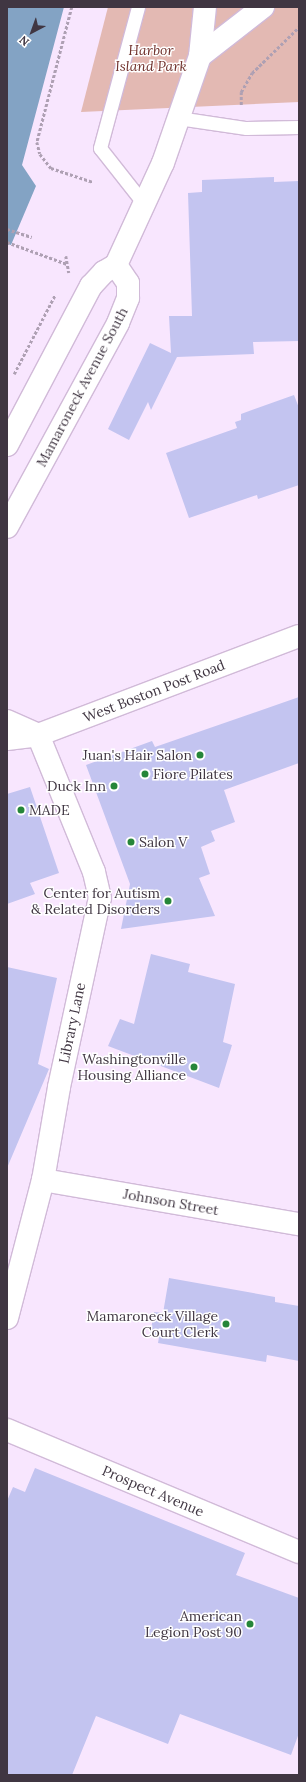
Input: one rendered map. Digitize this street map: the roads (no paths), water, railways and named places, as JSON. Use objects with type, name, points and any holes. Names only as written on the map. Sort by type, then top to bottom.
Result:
[{"type":"street","points":[[7,445],[91,286],[104,272],[116,265],[163,163],[200,56],[205,7]]},
{"type":"street","points":[[200,56],[263,7]]},
{"type":"street","name":"Mamaroneck Avenue South","points":[[7,527],[118,323],[126,304],[128,298],[128,283],[116,265]]},
{"type":"street","name":"West Boston Post Road","points":[[7,739],[38,735],[299,636]]},
{"type":"street","points":[[7,721],[38,735]]},
{"type":"street","name":"Library Lane","points":[[7,1318],[42,1180],[59,1086],[100,898],[94,872],[38,735]]},
{"type":"street","name":"Johnson Street","points":[[42,1180],[299,1224]]},
{"type":"street","name":"Prospect Avenue","points":[[7,1430],[299,1552]]},
{"type":"lane","points":[[138,7],[100,148],[144,204]]},
{"type":"lane","points":[[178,118],[246,128],[299,127]]},
{"type":"water","points":[[7,7],[64,7],[22,165],[36,186],[11,245],[7,244]]},
{"type":"place","name":"Juan's Hair Salon","points":[[200,755]]},
{"type":"place","name":"Fiore Pilates","points":[[145,774]]},
{"type":"place","name":"Duck Inn","points":[[114,786]]},
{"type":"place","name":"MADE","points":[[21,810]]},
{"type":"place","name":"Salon V","points":[[131,842]]},
{"type":"place","name":"Center for Autism & Related Disorders","points":[[168,901]]},
{"type":"place","name":"Washingtonville Housing Alliance","points":[[194,1067]]},
{"type":"place","name":"Mamaroneck Village Court Clerk","points":[[226,1324]]},
{"type":"place","name":"American Legion Post 90","points":[[250,1624]]},
{"type":"park label","name":"Harbor Island Park","points":[[151,58]]}]
